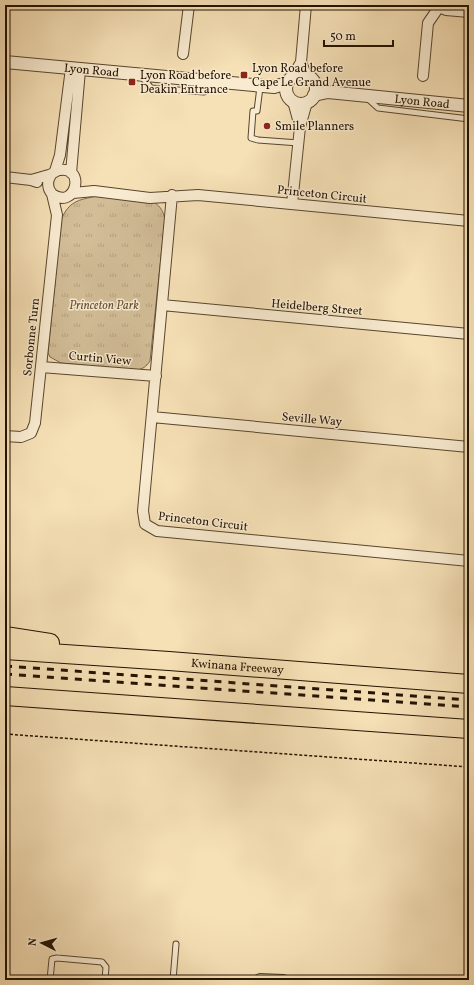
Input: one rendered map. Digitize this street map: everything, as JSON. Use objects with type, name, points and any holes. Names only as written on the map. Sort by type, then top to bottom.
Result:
[{"type":"highway","points":[[5,636],[169,661]]},
{"type":"highway","name":"Kwinana Freeway","points":[[5,650],[469,684]]},
{"type":"highway","points":[[5,696],[469,729]]},
{"type":"street","points":[[183,54],[189,5]]},
{"type":"street","points":[[300,127],[290,88],[301,62],[306,5]]},
{"type":"street","points":[[423,76],[428,23],[438,6],[446,10],[469,12]]},
{"type":"street","name":"Lyon Road","points":[[5,62],[290,88]]},
{"type":"street","points":[[292,204],[300,127],[315,86],[301,62]]},
{"type":"street","points":[[50,190],[48,180],[53,173],[60,155],[76,69]]},
{"type":"street","points":[[5,177],[31,180],[50,190],[60,198],[69,195],[76,186],[73,176],[76,69]]},
{"type":"street","points":[[290,88],[301,74],[310,78],[328,92]]},
{"type":"street","points":[[290,88],[297,103],[311,99]]},
{"type":"street","name":"Lyon Road","points":[[311,99],[328,92],[469,106]]},
{"type":"street","points":[[31,180],[63,170],[73,176]]},
{"type":"street","name":"Princeton Circuit","points":[[73,176],[94,192]]},
{"type":"street","name":"Sorbonne Turn","points":[[5,436],[21,437],[31,433],[35,423],[57,215],[50,190]]},
{"type":"street","name":"Princeton Circuit","points":[[69,195],[94,192],[150,198],[172,195],[198,195],[469,221]]},
{"type":"street","name":"Sorbonne Turn","points":[[57,215],[69,195]]},
{"type":"street","name":"Princeton Circuit","points":[[172,195],[143,511],[145,524],[157,531],[469,561]]},
{"type":"street","name":"Heidelberg Street","points":[[162,305],[469,334]]},
{"type":"street","name":"Curtin View","points":[[41,367],[156,376]]},
{"type":"street","name":"Seville Way","points":[[152,417],[469,447]]},
{"type":"street","points":[[258,980],[283,980]]},
{"type":"lane","points":[[260,86],[257,111],[254,111],[251,138],[258,140],[298,143]]},
{"type":"lane","points":[[365,95],[378,108],[469,119]]},
{"type":"lane","points":[[173,980],[176,944]]},
{"type":"lane","points":[[50,980],[52,959],[57,958],[102,962],[106,967],[105,980]]},
{"type":"path","points":[[5,734],[469,767]]},
{"type":"green space","name":"Princeton Park","points":[[97,196],[154,202],[161,209],[165,219],[150,361],[147,365],[138,370],[61,363],[50,357],[48,353],[61,220],[67,209],[75,202]]},
{"type":"railway","points":[[5,666],[469,700]]},
{"type":"railway","points":[[5,674],[469,707]]},
{"type":"place","name":"Lyon Road before Cape Le Grand Avenue","points":[[244,75]]},
{"type":"place","name":"Lyon Road before Deakin Entrance","points":[[132,82]]},
{"type":"place","name":"Smile Planners","points":[[267,126]]}]
